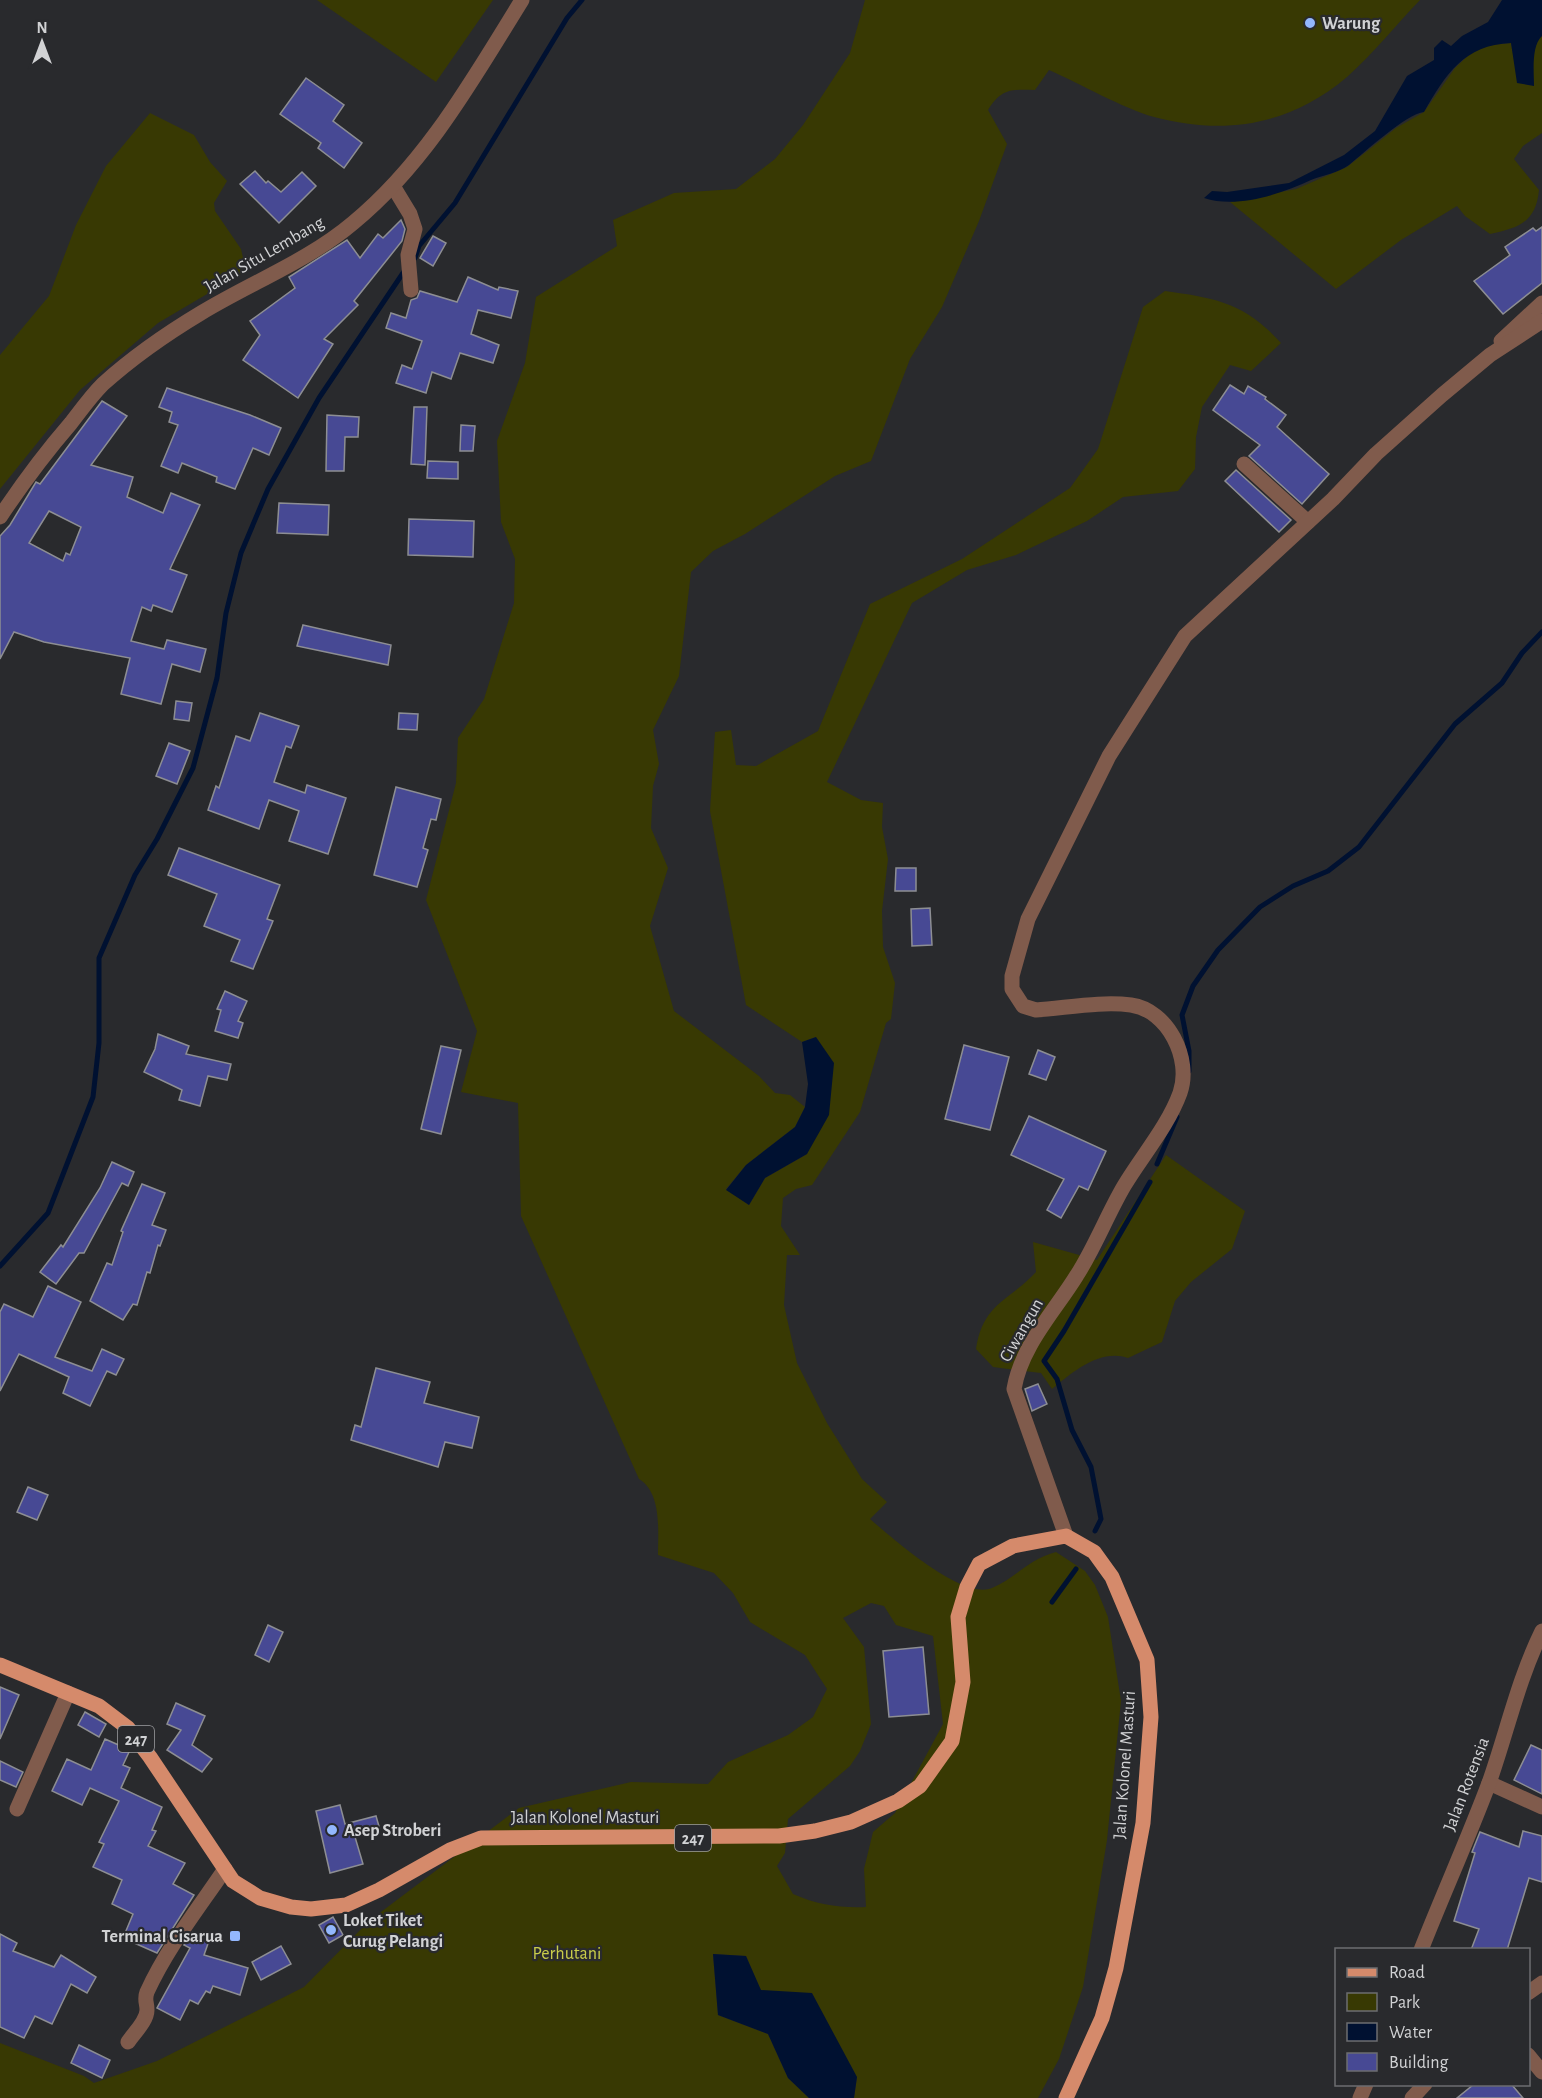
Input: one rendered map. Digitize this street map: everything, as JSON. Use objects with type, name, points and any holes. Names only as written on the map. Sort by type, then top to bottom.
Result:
[{"type":"main road","name":"Jalan Kolonel Masturi","points":[[0,1665],[99,1706],[128,1728],[167,1781],[233,1881],[260,1898],[291,1907],[311,1909],[346,1905],[379,1890],[450,1850],[481,1838],[746,1837],[815,1831],[851,1822],[898,1801],[920,1786],[952,1741],[963,1683],[958,1617],[967,1587],[979,1564],[1013,1546],[1066,1536],[1094,1552],[1112,1577],[1147,1660],[1151,1717],[1143,1823],[1116,1968],[1102,2018],[1066,2098]]},
{"type":"street","name":"Jalan Situ Lembang","points":[[0,517],[27,476],[100,386],[137,355],[203,312],[315,251],[353,223],[393,186],[415,162],[522,0]]},
{"type":"street","points":[[393,186],[410,214],[415,229],[408,255],[411,290]]},
{"type":"street","points":[[1490,355],[1506,333],[1542,303]]},
{"type":"street","points":[[1244,464],[1308,522],[1376,454],[1490,355],[1542,321]]},
{"type":"street","name":"Ciwangun","points":[[1066,1536],[1014,1389],[1017,1370],[1078,1273],[1123,1187],[1180,1093],[1183,1075],[1176,1042],[1169,1027],[1133,1005],[1036,1010],[1023,1006],[1012,988],[1012,976],[1025,931],[1110,756],[1185,636],[1308,522]]},
{"type":"street","name":"Jalan Rotensia","points":[[1422,1948],[1489,1783],[1535,1660],[1542,1631]]},
{"type":"street","points":[[17,1809],[68,1693]]},
{"type":"street","points":[[1489,1783],[1542,1807]]},
{"type":"street","points":[[128,2042],[147,2011],[145,2001],[147,1993],[165,1959],[225,1869]]},
{"type":"street","points":[[1530,2057],[1542,2072]]},
{"type":"street","points":[[1412,2098],[1424,2086]]},
{"type":"green space","points":[[317,0],[493,0],[436,82]]},
{"type":"green space","name":"Perhutani","points":[[865,0],[1420,0],[1347,77],[1303,106],[1280,116],[1256,122],[1207,126],[1154,117],[1115,102],[1049,70],[1035,90],[1013,90],[997,98],[988,110],[1007,144],[979,221],[942,307],[910,359],[871,461],[835,476],[745,534],[713,551],[691,572],[679,676],[653,730],[659,764],[653,786],[651,828],[668,868],[650,926],[674,1011],[759,1076],[775,1093],[790,1095],[805,1107],[795,1127],[746,1165],[726,1189],[749,1205],[765,1178],[807,1154],[816,1037],[802,1042],[746,1005],[710,811],[715,732],[731,730],[736,765],[756,766],[818,731],[870,604],[962,559],[1070,488],[1098,449],[1143,307],[1165,291],[1200,296],[1229,305],[1255,319],[1281,343],[1251,371],[1230,365],[1202,407],[1196,437],[1195,469],[1178,491],[1123,497],[1087,521],[1016,555],[967,570],[912,603],[827,782],[861,800],[883,803],[882,827],[888,859],[882,911],[883,947],[895,983],[891,1019],[886,1023],[860,1112],[812,1185],[796,1189],[783,1198],[781,1226],[800,1255],[787,1255],[784,1305],[797,1363],[827,1423],[862,1479],[887,1502],[870,1519],[910,1552],[946,1577],[979,1590],[992,1588],[1037,1560],[1056,1552],[1085,1571],[1095,1585],[1108,1617],[1121,1701],[1107,1840],[1083,1987],[1059,2059],[1038,2098],[854,2098],[857,2077],[760,1990],[746,1956],[713,1954],[718,2015],[768,2034],[788,2078],[809,2098],[0,2098],[0,2043],[84,2076],[94,2083],[157,2061],[304,1987],[369,1921],[519,1808],[631,1782],[708,1784],[728,1762],[788,1735],[813,1717],[827,1689],[805,1655],[750,1622],[733,1593],[714,1573],[658,1555],[657,1513],[652,1493],[639,1479],[521,1216],[518,1103],[461,1092],[477,1031],[426,900],[456,783],[458,738],[484,699],[514,603],[515,559],[501,522],[497,441],[525,363],[536,297],[617,246],[613,220],[674,193],[736,189],[775,159],[803,125],[850,53]],"holes":[[[871,1603],[884,1606],[896,1625],[933,1636],[943,1724],[895,1813],[873,1832],[864,1869],[866,1907],[829,1905],[793,1894],[777,1866],[785,1853],[788,1819],[850,1766],[860,1751],[871,1724],[864,1647],[843,1618]]]},
{"type":"green space","points":[[1542,22],[1542,133],[1523,146],[1514,159],[1539,190],[1534,210],[1524,222],[1490,234],[1465,216],[1457,206],[1401,240],[1336,289],[1230,202],[1296,189],[1347,167],[1396,128],[1424,112],[1455,68],[1473,51],[1490,45],[1511,43],[1517,75]]},
{"type":"green space","points":[[150,113],[194,135],[210,162],[227,181],[214,203],[215,211],[241,249],[246,271],[158,323],[80,390],[0,489],[0,355],[49,296],[76,225],[106,166]]},
{"type":"green space","points":[[1166,1155],[1245,1211],[1232,1249],[1191,1282],[1175,1301],[1162,1342],[1128,1358],[1108,1356],[1087,1363],[1052,1389],[1041,1373],[993,1367],[976,1349],[979,1334],[984,1322],[998,1304],[1036,1272],[1033,1242],[1097,1260]]},
{"type":"water","points":[[1502,0],[1542,0],[1542,36],[1536,46],[1534,86],[1517,83],[1511,43],[1481,49],[1458,64],[1440,85],[1424,112],[1416,114],[1397,126],[1345,168],[1259,198],[1230,202],[1204,198],[1212,191],[1227,192],[1289,183],[1344,155],[1375,131],[1407,76],[1434,60],[1434,48],[1442,40],[1451,46],[1462,36],[1488,22]]},
{"type":"water","points":[[816,1037],[834,1063],[829,1115],[807,1154],[765,1178],[749,1205],[726,1190],[746,1165],[795,1127],[805,1107],[808,1084],[802,1042]]},
{"type":"water","points":[[713,1954],[746,1956],[761,1990],[812,1993],[857,2077],[854,2098],[809,2098],[788,2078],[768,2034],[718,2015]]},
{"type":"building","points":[[306,78],[344,105],[333,121],[362,143],[344,168],[318,148],[321,143],[280,114]]},
{"type":"building","points":[[255,171],[266,183],[268,181],[281,192],[302,172],[316,186],[279,223],[240,184]]},
{"type":"building","points":[[401,220],[405,229],[402,241],[354,301],[358,305],[324,339],[333,344],[298,398],[243,360],[260,335],[250,321],[295,288],[289,277],[347,240],[360,258],[378,234],[383,238]]},
{"type":"building","points":[[1542,227],[1542,283],[1503,314],[1474,281],[1510,255],[1505,247],[1533,228],[1536,231]]},
{"type":"building","points":[[433,236],[446,243],[433,266],[420,258]]},
{"type":"building","points":[[468,277],[498,290],[499,287],[518,291],[511,318],[478,310],[471,334],[499,345],[493,363],[460,353],[451,379],[432,372],[426,393],[396,383],[402,365],[412,369],[422,341],[386,328],[391,313],[406,318],[411,300],[417,298],[420,291],[457,302]]},
{"type":"building","points":[[1230,385],[1244,394],[1248,386],[1266,397],[1265,399],[1286,415],[1277,427],[1329,474],[1302,504],[1249,456],[1260,445],[1213,410]]},
{"type":"building","points":[[167,388],[250,415],[281,428],[269,455],[253,448],[235,489],[216,482],[217,477],[182,463],[178,473],[161,466],[178,425],[169,422],[172,412],[159,407]]},
{"type":"building","points":[[102,401],[127,416],[91,465],[133,477],[127,497],[163,513],[171,493],[200,505],[170,569],[187,575],[172,612],[153,605],[151,611],[142,607],[131,641],[164,649],[167,640],[206,649],[200,672],[172,664],[161,704],[121,694],[130,658],[44,642],[14,632],[0,659],[0,536],[10,525],[36,482],[40,484]],"holes":[[[49,511],[81,527],[70,555],[66,553],[63,561],[29,543]]]},
{"type":"building","points":[[414,407],[427,407],[425,465],[411,464]]},
{"type":"building","points":[[327,415],[359,417],[358,437],[345,437],[344,471],[326,471]]},
{"type":"building","points":[[461,425],[475,426],[473,451],[460,451]]},
{"type":"building","points":[[428,461],[458,462],[458,479],[427,478]]},
{"type":"building","points":[[1236,470],[1291,520],[1279,532],[1225,481]]},
{"type":"building","points":[[279,503],[329,505],[328,535],[277,533]]},
{"type":"building","points":[[409,519],[474,521],[473,557],[408,555]]},
{"type":"building","points":[[303,625],[391,645],[388,665],[297,646]]},
{"type":"building","points":[[176,701],[192,703],[189,721],[174,719]]},
{"type":"building","points":[[260,713],[299,726],[291,748],[286,746],[274,782],[305,793],[307,785],[346,798],[328,854],[289,841],[299,811],[269,800],[259,829],[208,810],[216,786],[219,788],[236,736],[250,741]]},
{"type":"building","points":[[399,713],[418,714],[417,730],[398,729]]},
{"type":"building","points":[[169,743],[190,751],[177,784],[156,776]]},
{"type":"building","points":[[396,787],[441,799],[436,820],[431,819],[423,848],[428,850],[417,887],[374,875]]},
{"type":"building","points":[[179,848],[280,885],[267,919],[273,921],[253,969],[231,961],[240,940],[204,926],[217,894],[168,875]]},
{"type":"building","points":[[896,868],[916,868],[916,891],[895,891]]},
{"type":"building","points":[[930,908],[932,945],[912,946],[911,909]]},
{"type":"building","points":[[225,991],[247,1001],[238,1021],[243,1023],[238,1038],[215,1031],[221,1010],[217,1009]]},
{"type":"building","points":[[158,1034],[189,1046],[186,1054],[231,1064],[227,1080],[208,1076],[200,1106],[179,1100],[182,1090],[144,1072],[155,1049]]},
{"type":"building","points":[[964,1045],[1009,1057],[990,1130],[945,1119]]},
{"type":"building","points":[[441,1046],[461,1050],[441,1134],[421,1129]]},
{"type":"building","points":[[1038,1050],[1055,1057],[1046,1080],[1029,1074]]},
{"type":"building","points":[[1029,1116],[1106,1151],[1088,1190],[1079,1186],[1061,1218],[1047,1210],[1064,1179],[1011,1155]]},
{"type":"building","points":[[112,1162],[134,1172],[128,1186],[122,1183],[84,1253],[79,1253],[56,1284],[40,1272],[61,1245],[63,1247],[100,1188]]},
{"type":"building","points":[[142,1184],[165,1193],[152,1225],[166,1230],[160,1246],[158,1245],[150,1273],[147,1272],[137,1305],[133,1304],[123,1320],[90,1301],[107,1263],[112,1265],[123,1232],[121,1231]]},
{"type":"building","points":[[48,1286],[81,1302],[55,1357],[92,1371],[102,1349],[124,1359],[116,1375],[107,1371],[90,1406],[63,1393],[69,1377],[19,1354],[0,1391],[0,1312],[4,1304],[33,1317]]},
{"type":"building","points":[[376,1368],[430,1382],[424,1403],[479,1417],[472,1448],[445,1442],[438,1467],[351,1440],[355,1425],[361,1427]]},
{"type":"building","points":[[1038,1384],[1047,1404],[1032,1411],[1025,1389]]},
{"type":"building","points":[[28,1487],[48,1495],[37,1520],[17,1512]]},
{"type":"building","points":[[268,1625],[283,1632],[269,1662],[255,1655]]},
{"type":"building","points":[[923,1647],[929,1714],[889,1717],[883,1651]]},
{"type":"building","points":[[0,1687],[19,1695],[0,1739]]},
{"type":"building","points":[[176,1703],[205,1716],[192,1745],[212,1759],[202,1772],[167,1750],[181,1730],[167,1724]]},
{"type":"building","points":[[85,1712],[106,1724],[99,1737],[78,1725]]},
{"type":"building","points":[[105,1739],[130,1750],[123,1765],[130,1768],[121,1788],[162,1807],[152,1830],[156,1831],[148,1846],[185,1863],[173,1884],[194,1895],[157,1953],[123,1938],[133,1914],[112,1904],[122,1880],[93,1867],[104,1844],[99,1842],[119,1801],[90,1788],[82,1805],[52,1791],[67,1759],[91,1770]]},
{"type":"building","points":[[1531,1745],[1542,1750],[1542,1794],[1514,1780]]},
{"type":"building","points":[[0,1761],[23,1772],[16,1787],[0,1780]]},
{"type":"building","points":[[340,1805],[345,1824],[376,1816],[380,1830],[355,1837],[363,1864],[330,1873],[316,1811]]},
{"type":"building","points":[[1523,1831],[1542,1836],[1542,1882],[1529,1878],[1508,1948],[1472,1948],[1479,1929],[1454,1921],[1475,1853],[1472,1852],[1480,1832],[1519,1847]]},
{"type":"building","name":"Loket Tiket Curug Pelangi","points":[[333,1917],[343,1935],[329,1943],[319,1925]]},
{"type":"building","points":[[193,1932],[210,1938],[204,1955],[248,1968],[240,1995],[213,1986],[210,1993],[206,1991],[198,2004],[190,2000],[180,2020],[157,2008],[190,1948],[184,1945]]},
{"type":"building","points":[[0,1934],[17,1943],[13,1951],[54,1967],[61,1955],[96,1977],[87,1993],[71,1984],[52,2024],[35,2016],[24,2038],[0,2027]]},
{"type":"building","points":[[281,1946],[291,1964],[261,1980],[252,1962]]},
{"type":"building","points":[[79,2045],[110,2060],[102,2078],[71,2063]]},
{"type":"building","points":[[1472,2086],[1513,2086],[1523,2098],[1457,2098]]},
{"type":"waterway","points":[[415,258],[419,246],[455,203],[567,18],[582,0]]},
{"type":"waterway","points":[[0,1266],[48,1213],[93,1097],[99,1043],[99,958],[135,875],[157,839],[193,768],[217,678],[226,613],[241,553],[268,489],[319,398],[407,267]]},
{"type":"waterway","points":[[1189,1071],[1189,1051],[1182,1015],[1193,986],[1218,950],[1260,907],[1293,886],[1328,871],[1359,847],[1455,724],[1502,683],[1522,653],[1542,632]]},
{"type":"waterway","points":[[1157,1164],[1177,1117]]},
{"type":"waterway","points":[[1095,1531],[1101,1519],[1091,1467],[1072,1430],[1057,1379],[1044,1361],[1064,1331],[1150,1182]]},
{"type":"waterway","points":[[1052,1602],[1076,1569]]},
{"type":"place","name":"Warung","points":[[1310,23]]},
{"type":"place","name":"Asep Stroberi","points":[[332,1830]]},
{"type":"place","name":"Loket Tiket Curug Pelangi","points":[[331,1930]]},
{"type":"place","name":"Terminal Cisarua","points":[[235,1936]]}]
